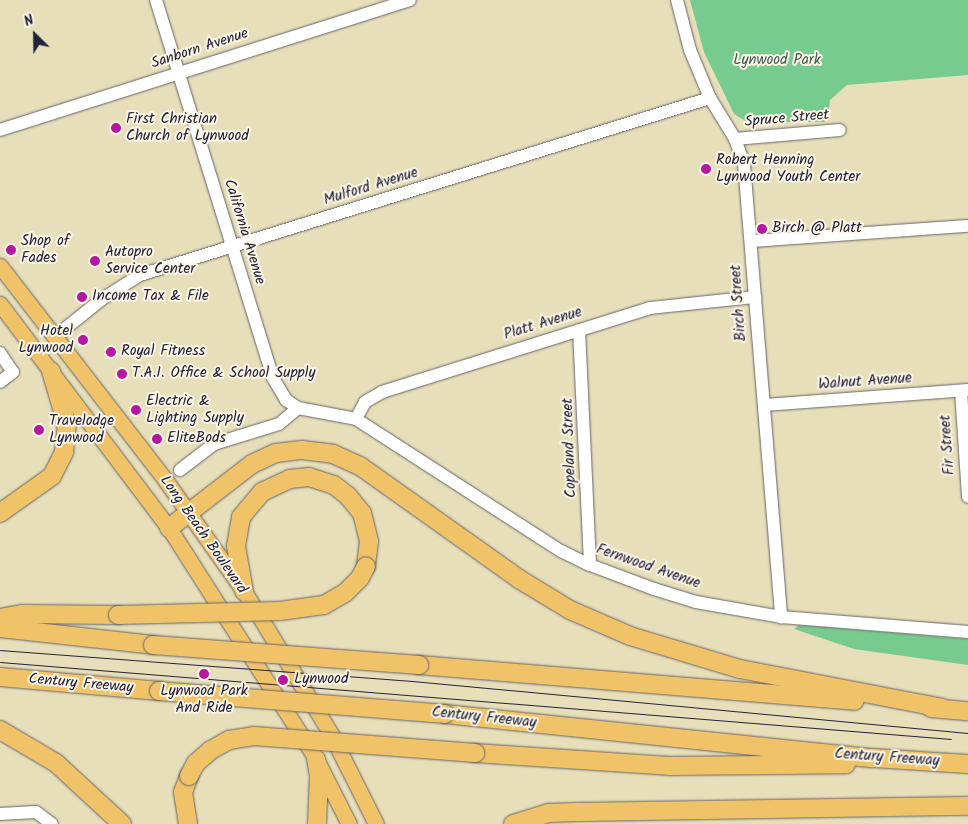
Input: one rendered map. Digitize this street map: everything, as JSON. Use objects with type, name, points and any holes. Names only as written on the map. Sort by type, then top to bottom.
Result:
[{"type":"highway","points":[[0,513],[52,476],[64,452],[67,425],[51,371]]},
{"type":"highway","points":[[169,528],[240,472],[276,453],[302,450],[333,454],[360,466],[519,579],[570,610],[630,636],[740,669],[942,708]]},
{"type":"highway","points":[[0,618],[22,614],[118,615],[280,611],[324,605],[345,593],[360,578],[366,566],[370,542],[362,513],[348,496],[334,485],[309,477],[290,479],[262,492],[241,517],[236,546],[244,591]]},
{"type":"highway","points":[[0,628],[153,645],[419,665],[968,711]]},
{"type":"highway","name":"Century Freeway","points":[[0,677],[445,714],[873,758],[968,764]]},
{"type":"highway","points":[[0,730],[56,763],[122,824]]},
{"type":"highway","points":[[188,824],[183,792],[196,762],[211,750],[229,740],[254,736],[669,766],[843,765],[873,758]]},
{"type":"highway","points":[[316,759],[319,783],[317,824]]},
{"type":"highway","points":[[512,824],[548,814],[578,812],[968,806]]},
{"type":"main road","name":"Long Beach Boulevard","points":[[0,266],[56,336],[188,512],[244,591],[332,736],[376,824]]},
{"type":"main road","name":"Long Beach Boulevard","points":[[0,304],[169,528],[316,759],[349,824]]},
{"type":"street","name":"California Avenue","points":[[156,0],[273,378],[279,391],[298,408]]},
{"type":"street","name":"Sanborn Avenue","points":[[0,130],[410,0]]},
{"type":"street","name":"Birch Street","points":[[677,0],[683,33],[710,98],[735,139],[744,164],[781,617]]},
{"type":"street","name":"Mulford Avenue","points":[[56,336],[102,299],[140,275],[710,98]]},
{"type":"street","name":"Spruce Street","points":[[735,139],[840,130]]},
{"type":"street","points":[[751,242],[968,226]]},
{"type":"street","name":"Platt Avenue","points":[[356,419],[365,402],[382,392],[661,305],[755,297]]},
{"type":"street","name":"Copeland Street","points":[[580,330],[590,565]]},
{"type":"street","points":[[0,353],[13,372],[0,382]]},
{"type":"street","name":"Walnut Avenue","points":[[764,405],[964,390]]},
{"type":"street","name":"Fir Street","points":[[964,390],[968,497]]},
{"type":"street","points":[[180,470],[214,444],[279,424],[298,408],[356,419]]},
{"type":"street","name":"Fernwood Avenue","points":[[356,419],[522,528],[590,565],[696,602],[781,617],[968,632]]},
{"type":"street","points":[[0,814],[31,812],[50,821]]},
{"type":"green space","name":"Lynwood Park","points":[[690,0],[968,0],[968,75],[847,85],[830,100],[828,119],[824,122],[747,122],[734,114],[704,52]]},
{"type":"green space","points":[[799,625],[968,639],[968,665],[854,649],[794,629]]},
{"type":"tram line","points":[[0,650],[412,681],[968,733]]},
{"type":"tram line","points":[[0,662],[951,739]]},
{"type":"place","name":"First Christian Church of Lynwood","points":[[116,128]]},
{"type":"place","name":"Robert Henning Lynwood Youth Center","points":[[706,169]]},
{"type":"place","name":"Birch @ Platt","points":[[762,229]]},
{"type":"place","name":"Shop of Fades","points":[[11,250]]},
{"type":"place","name":"Autopro Service Center","points":[[95,261]]},
{"type":"place","name":"Income Tax & File","points":[[82,297]]},
{"type":"place","name":"Hotel Lynwood","points":[[83,340]]},
{"type":"place","name":"Royal Fitness","points":[[111,352]]},
{"type":"place","name":"T.A.I. Office & School Supply","points":[[122,374]]},
{"type":"place","name":"Electric & Lighting Supply","points":[[136,410]]},
{"type":"place","name":"Travelodge Lynwood","points":[[39,430]]},
{"type":"place","name":"EliteBods","points":[[157,439]]},
{"type":"place","name":"Lynwood Park And Ride","points":[[204,674]]},
{"type":"place","name":"Lynwood","points":[[283,680]]}]
